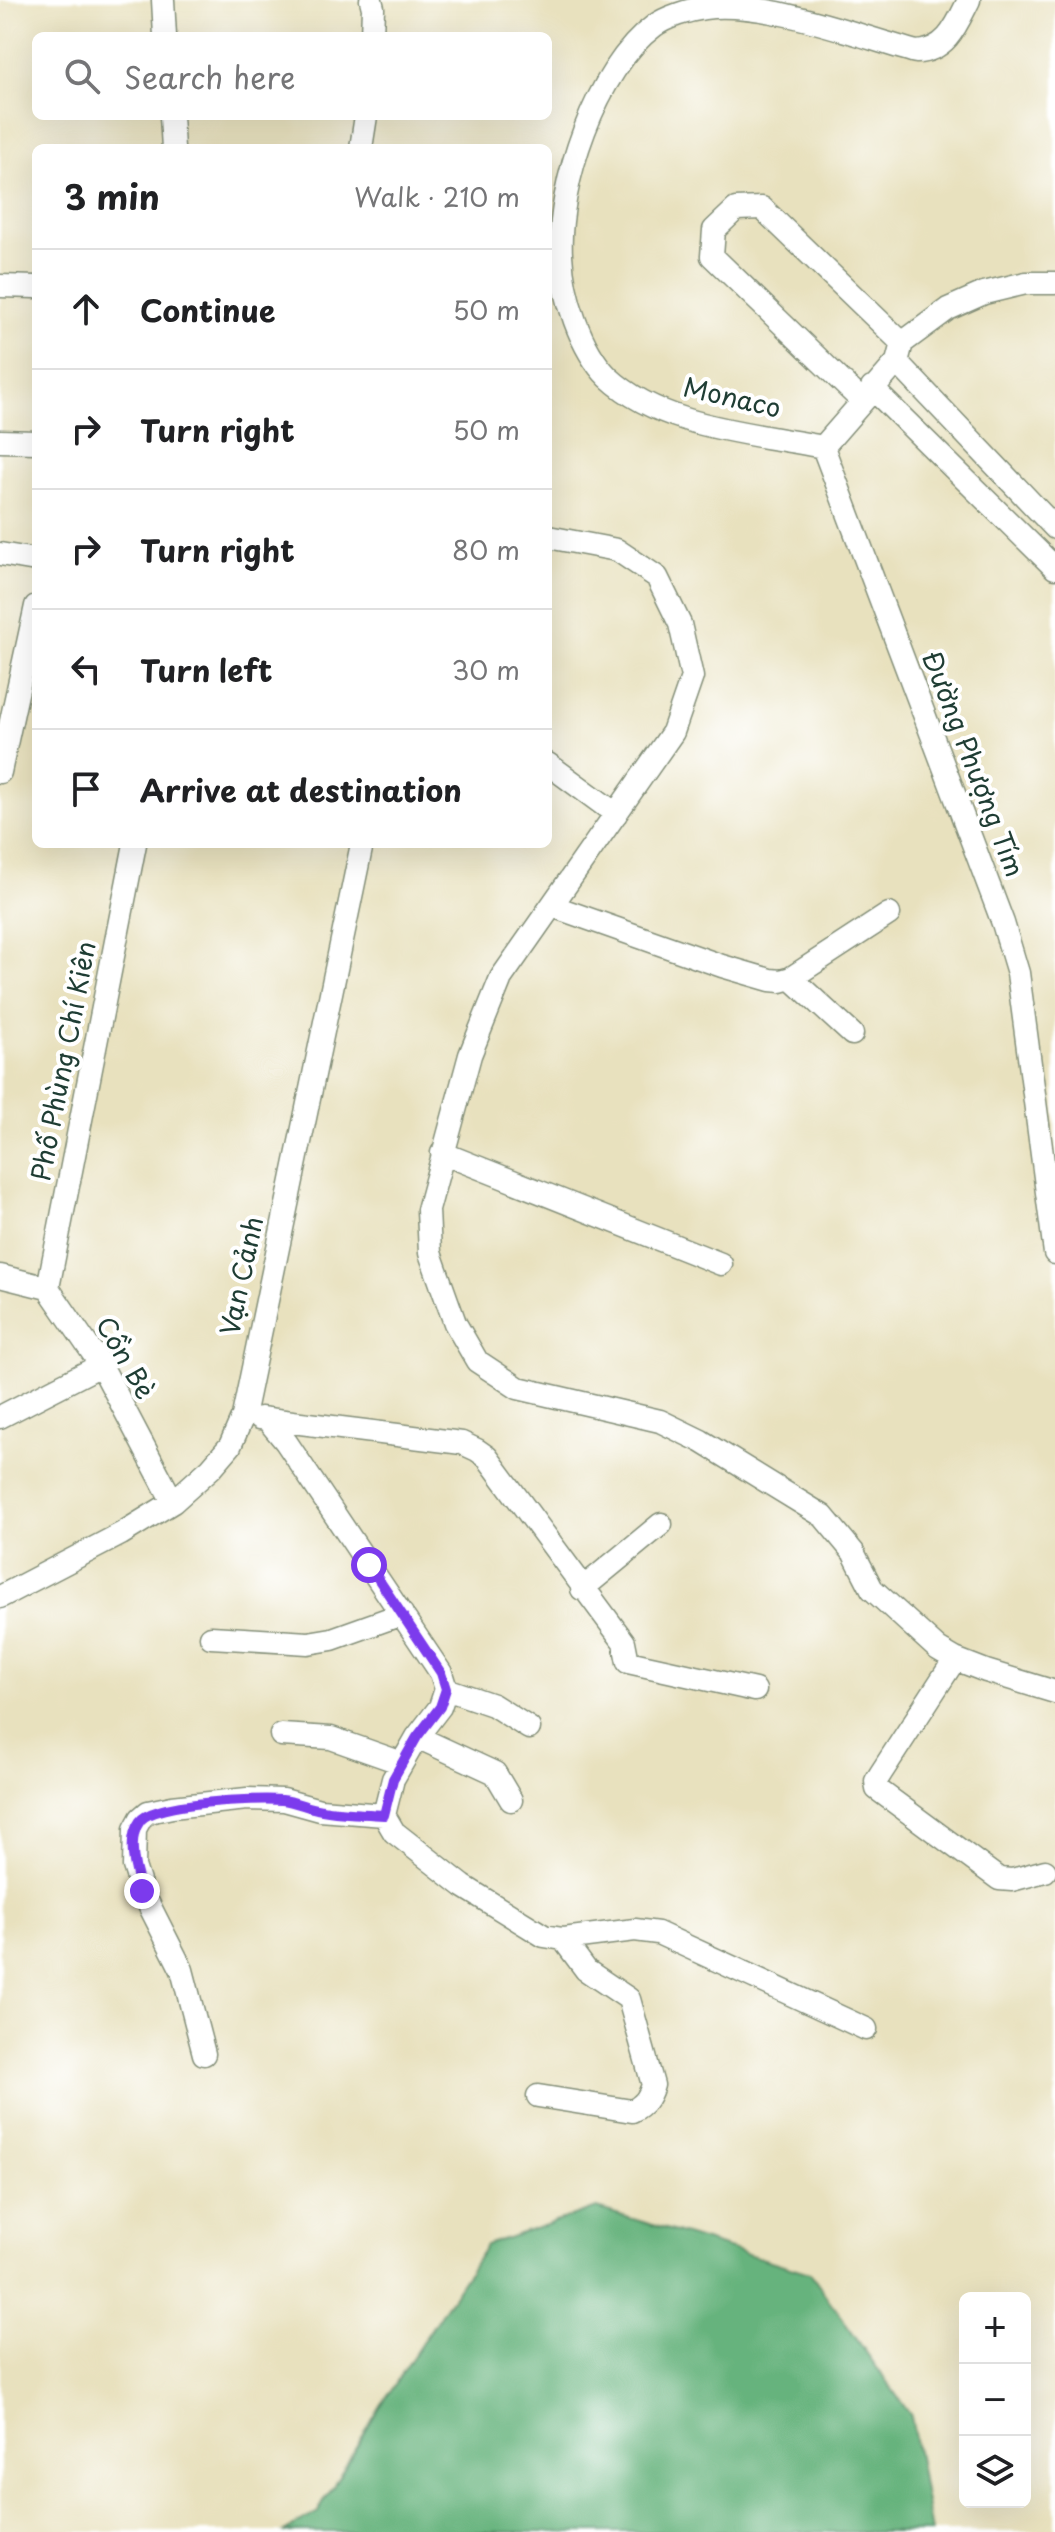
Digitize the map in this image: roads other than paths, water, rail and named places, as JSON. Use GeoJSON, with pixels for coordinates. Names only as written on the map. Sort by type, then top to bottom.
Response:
{"type":"FeatureCollection","features":[{"type":"Feature","properties":{"kind":"street"},"geometry":{"type":"LineString","coordinates":[[163,0],[165,32]]}},
{"type":"Feature","properties":{"kind":"street"},"geometry":{"type":"LineString","coordinates":[[371,0],[372,32]]}},
{"type":"Feature","properties":{"kind":"street","name":"Monaco"},"geometry":{"type":"LineString","coordinates":[[823,447],[686,420],[633,396],[609,378],[594,361],[573,317],[561,256],[567,187],[582,137],[596,103],[628,55],[654,26],[678,15],[704,8],[758,7],[916,52],[926,52],[951,35],[969,0]]}},
{"type":"Feature","properties":{"kind":"street"},"geometry":{"type":"LineString","coordinates":[[171,120],[173,144]]}},
{"type":"Feature","properties":{"kind":"street"},"geometry":{"type":"LineString","coordinates":[[362,144],[365,120]]}},
{"type":"Feature","properties":{"kind":"street"},"geometry":{"type":"LineString","coordinates":[[1055,528],[900,353],[762,208],[736,209],[714,230],[712,256],[1055,568]]}},
{"type":"Feature","properties":{"kind":"street"},"geometry":{"type":"LineString","coordinates":[[823,447],[900,353],[948,309],[984,293],[1026,283],[1055,283]]}},
{"type":"Feature","properties":{"kind":"street"},"geometry":{"type":"LineString","coordinates":[[0,286],[32,287]]}},
{"type":"Feature","properties":{"kind":"street"},"geometry":{"type":"LineString","coordinates":[[0,441],[32,442]]}},
{"type":"Feature","properties":{"kind":"street","name":"Đường Phượng Tím"},"geometry":{"type":"LineString","coordinates":[[823,447],[1003,923],[1018,973],[1055,1253]]}},
{"type":"Feature","properties":{"kind":"street"},"geometry":{"type":"LineString","coordinates":[[552,538],[617,550],[657,577],[680,624],[692,677],[673,732],[501,978],[470,1055],[428,1210],[430,1253],[455,1323],[477,1361],[518,1388],[660,1421],[701,1441],[755,1474],[823,1516],[853,1552],[872,1589],[938,1649],[955,1659],[1055,1692]]}},
{"type":"Feature","properties":{"kind":"street"},"geometry":{"type":"LineString","coordinates":[[0,554],[32,559]]}},
{"type":"Feature","properties":{"kind":"street"},"geometry":{"type":"LineString","coordinates":[[0,772],[32,624]]}},
{"type":"Feature","properties":{"kind":"street"},"geometry":{"type":"LineString","coordinates":[[552,767],[616,814]]}},
{"type":"Feature","properties":{"kind":"street","name":"Phố Phùng Chí Kiên"},"geometry":{"type":"LineString","coordinates":[[48,1288],[134,848]]}},
{"type":"Feature","properties":{"kind":"street","name":"Vạn Cảnh"},"geometry":{"type":"LineString","coordinates":[[0,1597],[121,1534],[173,1502],[230,1446],[243,1416],[361,848]]}},
{"type":"Feature","properties":{"kind":"street"},"geometry":{"type":"LineString","coordinates":[[552,906],[722,966],[781,981],[791,978],[889,914]]}},
{"type":"Feature","properties":{"kind":"street"},"geometry":{"type":"LineString","coordinates":[[791,978],[852,1034]]}},
{"type":"Feature","properties":{"kind":"street"},"geometry":{"type":"LineString","coordinates":[[442,1153],[721,1264]]}},
{"type":"Feature","properties":{"kind":"street"},"geometry":{"type":"LineString","coordinates":[[0,1276],[48,1288]]}},
{"type":"Feature","properties":{"kind":"street","name":"Cồn Bè"},"geometry":{"type":"LineString","coordinates":[[48,1288],[101,1365],[173,1502]]}},
{"type":"Feature","properties":{"kind":"street"},"geometry":{"type":"LineString","coordinates":[[0,1417],[101,1365]]}},
{"type":"Feature","properties":{"kind":"street"},"geometry":{"type":"LineString","coordinates":[[243,1416],[462,1443],[477,1450],[487,1457],[624,1642],[630,1663],[755,1690]]}},
{"type":"Feature","properties":{"kind":"street"},"geometry":{"type":"LineString","coordinates":[[267,1419],[286,1442],[402,1614],[441,1673],[446,1689],[440,1707],[417,1737],[393,1779],[384,1815],[394,1832],[463,1886],[544,1936],[563,1939],[635,1930],[658,1933],[866,2029]]}},
{"type":"Feature","properties":{"kind":"street"},"geometry":{"type":"LineString","coordinates":[[582,1589],[661,1524]]}},
{"type":"Feature","properties":{"kind":"street"},"geometry":{"type":"LineString","coordinates":[[211,1637],[308,1643],[332,1639],[402,1614]]}},
{"type":"Feature","properties":{"kind":"street"},"geometry":{"type":"LineString","coordinates":[[955,1659],[876,1781],[877,1789],[999,1879],[1012,1880],[1045,1871]]}},
{"type":"Feature","properties":{"kind":"street"},"geometry":{"type":"LineString","coordinates":[[446,1689],[463,1692],[493,1705],[529,1728]]}},
{"type":"Feature","properties":{"kind":"street"},"geometry":{"type":"LineString","coordinates":[[281,1735],[331,1738],[402,1763]]}},
{"type":"Feature","properties":{"kind":"street"},"geometry":{"type":"LineString","coordinates":[[417,1737],[495,1773],[511,1800]]}},
{"type":"Feature","properties":{"kind":"street"},"geometry":{"type":"LineString","coordinates":[[204,2054],[182,1970],[142,1891],[134,1866],[135,1829],[141,1818],[148,1812],[172,1807],[247,1799],[284,1800],[320,1810],[384,1815]]}},
{"type":"Feature","properties":{"kind":"street"},"geometry":{"type":"LineString","coordinates":[[538,2096],[632,2111],[642,2106],[653,2085],[629,1999],[586,1970],[563,1939]]}}]}
